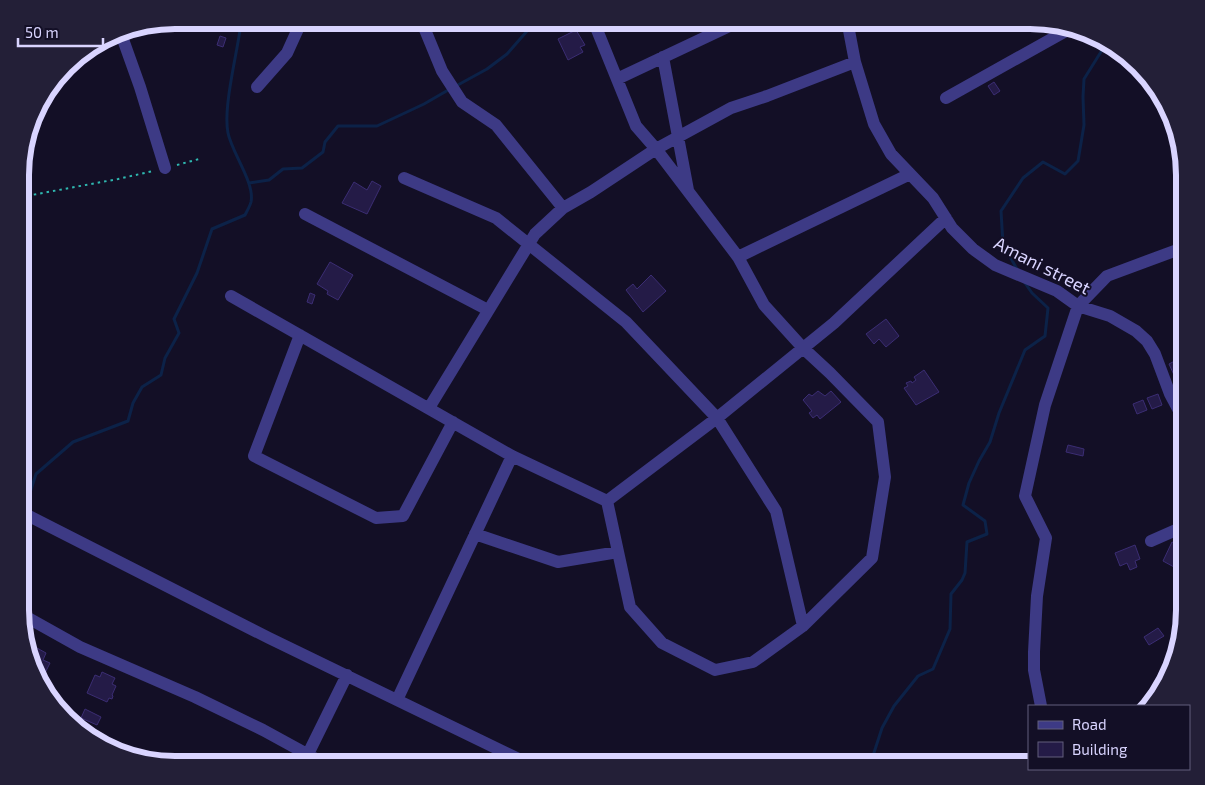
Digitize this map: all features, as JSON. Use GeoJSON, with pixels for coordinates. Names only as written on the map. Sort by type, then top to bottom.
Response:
{"type":"FeatureCollection","features":[{"type":"Feature","properties":{"kind":"street"},"geometry":{"type":"LineString","coordinates":[[257,87],[287,53],[298,29]]}},
{"type":"Feature","properties":{"kind":"street"},"geometry":{"type":"LineString","coordinates":[[425,29],[442,71],[462,102],[496,125],[563,208]]}},
{"type":"Feature","properties":{"kind":"street"},"geometry":{"type":"LineString","coordinates":[[597,29],[636,126],[656,149],[738,256],[764,305],[803,348],[830,372],[878,422],[885,477],[872,558],[803,626],[753,662],[716,670],[662,643],[630,607],[607,501]]}},
{"type":"Feature","properties":{"kind":"street"},"geometry":{"type":"LineString","coordinates":[[617,79],[723,29]]}},
{"type":"Feature","properties":{"kind":"street","name":"Amani street"},"geometry":{"type":"LineString","coordinates":[[849,29],[855,62],[874,124],[891,154],[933,198],[952,228],[973,249],[995,265],[1057,291],[1078,306],[1110,316],[1136,331],[1147,341],[1155,354],[1176,405]]}},
{"type":"Feature","properties":{"kind":"street"},"geometry":{"type":"LineString","coordinates":[[946,98],[1063,33]]}},
{"type":"Feature","properties":{"kind":"street"},"geometry":{"type":"LineString","coordinates":[[123,38],[165,168]]}},
{"type":"Feature","properties":{"kind":"street"},"geometry":{"type":"LineString","coordinates":[[663,57],[689,192]]}},
{"type":"Feature","properties":{"kind":"street"},"geometry":{"type":"LineString","coordinates":[[429,408],[535,234],[563,208],[656,149],[731,108],[855,62]]}},
{"type":"Feature","properties":{"kind":"street"},"geometry":{"type":"LineString","coordinates":[[738,256],[910,174]]}},
{"type":"Feature","properties":{"kind":"street"},"geometry":{"type":"LineString","coordinates":[[404,178],[496,218],[626,322],[717,418],[776,511],[803,626]]}},
{"type":"Feature","properties":{"kind":"street"},"geometry":{"type":"LineString","coordinates":[[305,214],[488,310]]}},
{"type":"Feature","properties":{"kind":"street"},"geometry":{"type":"LineString","coordinates":[[607,501],[717,418],[834,323],[946,218]]}},
{"type":"Feature","properties":{"kind":"street"},"geometry":{"type":"LineString","coordinates":[[1041,705],[1034,670],[1034,652],[1037,596],[1046,538],[1025,496],[1044,404],[1078,306],[1108,276],[1176,250]]}},
{"type":"Feature","properties":{"kind":"street"},"geometry":{"type":"LineString","coordinates":[[231,296],[512,456],[607,501]]}},
{"type":"Feature","properties":{"kind":"street"},"geometry":{"type":"LineString","coordinates":[[300,335],[254,456],[376,518],[403,516],[453,422]]}},
{"type":"Feature","properties":{"kind":"street"},"geometry":{"type":"LineString","coordinates":[[397,700],[512,456]]}},
{"type":"Feature","properties":{"kind":"street"},"geometry":{"type":"LineString","coordinates":[[29,516],[260,634],[512,756]]}},
{"type":"Feature","properties":{"kind":"street"},"geometry":{"type":"LineString","coordinates":[[1151,541],[1176,530]]}},
{"type":"Feature","properties":{"kind":"street"},"geometry":{"type":"LineString","coordinates":[[475,534],[558,562],[618,552]]}},
{"type":"Feature","properties":{"kind":"street"},"geometry":{"type":"LineString","coordinates":[[29,619],[80,648],[195,697],[311,756]]}},
{"type":"Feature","properties":{"kind":"street"},"geometry":{"type":"LineString","coordinates":[[308,754],[347,675]]}},
{"type":"Feature","properties":{"kind":"path"},"geometry":{"type":"LineString","coordinates":[[29,196],[118,179],[199,160]]}},
{"type":"Feature","properties":{"kind":"building"},"geometry":{"type":"Polygon","coordinates":[[[576,30],[585,45],[580,47],[583,52],[568,60],[558,39],[576,30]]]}},
{"type":"Feature","properties":{"kind":"building"},"geometry":{"type":"Polygon","coordinates":[[[220,36],[226,38],[223,47],[217,45],[220,36]]]}},
{"type":"Feature","properties":{"kind":"building"},"geometry":{"type":"Polygon","coordinates":[[[994,82],[1000,91],[994,95],[988,86],[994,82]]]}},
{"type":"Feature","properties":{"kind":"building"},"geometry":{"type":"Polygon","coordinates":[[[372,181],[381,186],[367,214],[342,203],[354,182],[367,190],[372,181]]]}},
{"type":"Feature","properties":{"kind":"building"},"geometry":{"type":"Polygon","coordinates":[[[330,262],[353,275],[338,300],[327,294],[328,291],[317,284],[330,262]]]}},
{"type":"Feature","properties":{"kind":"building"},"geometry":{"type":"Polygon","coordinates":[[[651,275],[666,291],[643,312],[626,290],[633,284],[637,289],[651,275]]]}},
{"type":"Feature","properties":{"kind":"building"},"geometry":{"type":"Polygon","coordinates":[[[310,293],[315,295],[312,304],[307,302],[310,293]]]}},
{"type":"Feature","properties":{"kind":"building"},"geometry":{"type":"Polygon","coordinates":[[[886,319],[899,336],[886,347],[879,339],[874,344],[866,334],[886,319]]]}},
{"type":"Feature","properties":{"kind":"building"},"geometry":{"type":"Polygon","coordinates":[[[1176,360],[1176,374],[1174,375],[1169,364],[1176,360]]]}},
{"type":"Feature","properties":{"kind":"building"},"geometry":{"type":"Polygon","coordinates":[[[924,370],[939,392],[916,405],[904,388],[908,386],[906,383],[911,381],[912,383],[916,380],[914,377],[924,370]]]}},
{"type":"Feature","properties":{"kind":"building"},"geometry":{"type":"Polygon","coordinates":[[[818,391],[825,396],[831,391],[841,402],[820,419],[817,415],[813,418],[809,413],[812,411],[803,400],[809,394],[812,396],[818,391]]]}},
{"type":"Feature","properties":{"kind":"building"},"geometry":{"type":"Polygon","coordinates":[[[1158,394],[1162,405],[1152,409],[1147,398],[1158,394]]]}},
{"type":"Feature","properties":{"kind":"building"},"geometry":{"type":"Polygon","coordinates":[[[1143,400],[1147,410],[1137,414],[1133,404],[1143,400]]]}},
{"type":"Feature","properties":{"kind":"building"},"geometry":{"type":"Polygon","coordinates":[[[1068,445],[1084,449],[1083,456],[1066,452],[1068,445]]]}},
{"type":"Feature","properties":{"kind":"building"},"geometry":{"type":"Polygon","coordinates":[[[1172,542],[1176,544],[1176,563],[1174,567],[1163,561],[1172,542]]]}},
{"type":"Feature","properties":{"kind":"building"},"geometry":{"type":"Polygon","coordinates":[[[1135,545],[1140,559],[1135,561],[1137,567],[1130,570],[1127,563],[1120,566],[1115,553],[1135,545]]]}},
{"type":"Feature","properties":{"kind":"building"},"geometry":{"type":"Polygon","coordinates":[[[1158,628],[1164,636],[1149,645],[1144,637],[1158,628]]]}},
{"type":"Feature","properties":{"kind":"building"},"geometry":{"type":"Polygon","coordinates":[[[37,648],[46,653],[43,660],[50,663],[44,675],[40,666],[35,652],[37,648]]]}},
{"type":"Feature","properties":{"kind":"building"},"geometry":{"type":"Polygon","coordinates":[[[102,672],[115,678],[112,684],[116,686],[112,699],[109,698],[107,702],[87,693],[95,675],[100,677],[102,672]]]}},
{"type":"Feature","properties":{"kind":"building"},"geometry":{"type":"Polygon","coordinates":[[[85,709],[101,717],[97,725],[81,718],[85,709]]]}},
{"type":"Feature","properties":{"kind":"waterway"},"geometry":{"type":"LineString","coordinates":[[29,496],[36,474],[73,442],[128,421],[133,403],[142,387],[161,375],[165,358],[179,333],[174,319],[197,273],[212,229],[245,215],[249,207],[251,202],[250,186],[230,141],[227,123],[229,97],[241,29]]}},
{"type":"Feature","properties":{"kind":"waterway"},"geometry":{"type":"LineString","coordinates":[[456,86],[487,69],[507,54],[530,29]]}},
{"type":"Feature","properties":{"kind":"waterway"},"geometry":{"type":"LineString","coordinates":[[1018,271],[1003,244],[1001,211],[1023,178],[1043,162],[1065,174],[1078,161],[1084,125],[1084,79],[1104,48]]}},
{"type":"Feature","properties":{"kind":"waterway"},"geometry":{"type":"LineString","coordinates":[[249,183],[269,180],[283,169],[302,168],[323,152],[325,142],[338,126],[377,126],[424,104],[450,89]]}},
{"type":"Feature","properties":{"kind":"waterway"},"geometry":{"type":"LineString","coordinates":[[873,756],[882,728],[894,706],[918,676],[933,669],[950,629],[951,594],[965,573],[967,542],[987,534],[985,521],[963,505],[969,483],[990,442],[999,413],[1025,350],[1045,336],[1048,308],[1032,293],[1025,283]]}}]}
